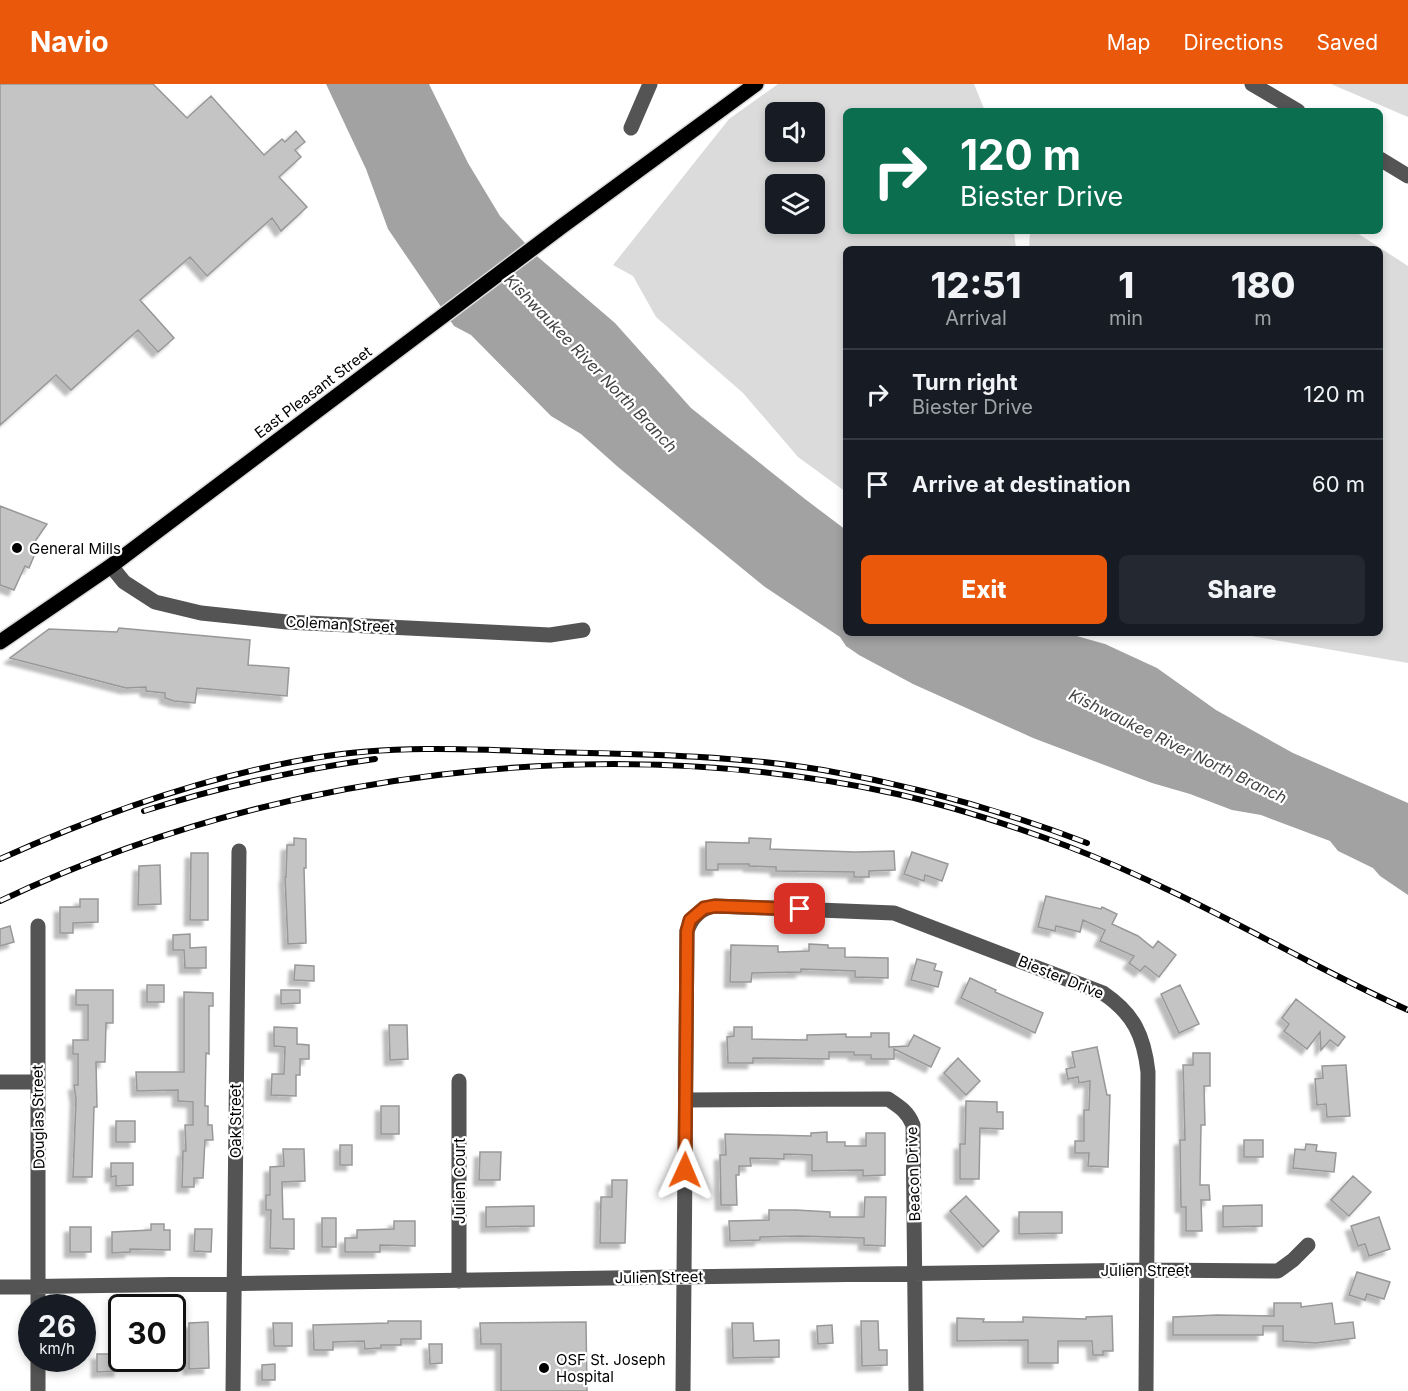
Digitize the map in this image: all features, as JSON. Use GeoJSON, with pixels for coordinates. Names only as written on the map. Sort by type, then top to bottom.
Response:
{"type":"FeatureCollection","features":[{"type":"Feature","properties":{"kind":"main road","name":"East Pleasant Street"},"geometry":{"type":"LineString","coordinates":[[0,642],[111,567],[561,227],[756,84]]}},
{"type":"Feature","properties":{"kind":"street"},"geometry":{"type":"LineString","coordinates":[[632,128],[650,84]]}},
{"type":"Feature","properties":{"kind":"street"},"geometry":{"type":"LineString","coordinates":[[1252,84],[1293,108]]}},
{"type":"Feature","properties":{"kind":"street"},"geometry":{"type":"LineString","coordinates":[[1383,161],[1408,176]]}},
{"type":"Feature","properties":{"kind":"street","name":"Coleman Street"},"geometry":{"type":"LineString","coordinates":[[111,567],[124,582],[155,602],[201,612],[287,622],[515,633],[550,634],[583,630]]}},
{"type":"Feature","properties":{"kind":"street","name":"Oak Street"},"geometry":{"type":"LineString","coordinates":[[233,1391],[239,851]]}},
{"type":"Feature","properties":{"kind":"street","name":"Biester Drive"},"geometry":{"type":"LineString","coordinates":[[686,1100],[687,931],[690,920],[704,908],[715,906],[894,913],[1103,993],[1116,1002],[1134,1022],[1143,1041],[1148,1072],[1146,1391]]}},
{"type":"Feature","properties":{"kind":"street","name":"Douglas Street"},"geometry":{"type":"LineString","coordinates":[[38,926],[38,1294]]}},
{"type":"Feature","properties":{"kind":"street","name":"Julien Court"},"geometry":{"type":"LineString","coordinates":[[459,1081],[459,1281]]}},
{"type":"Feature","properties":{"kind":"street"},"geometry":{"type":"LineString","coordinates":[[0,1082],[37,1082]]}},
{"type":"Feature","properties":{"kind":"street","name":"Beacon Drive"},"geometry":{"type":"LineString","coordinates":[[686,1100],[888,1099],[904,1109],[913,1125],[916,1391]]}},
{"type":"Feature","properties":{"kind":"street"},"geometry":{"type":"LineString","coordinates":[[683,1391],[686,1100]]}},
{"type":"Feature","properties":{"kind":"street","name":"Julien Street"},"geometry":{"type":"LineString","coordinates":[[0,1287],[1147,1270],[1278,1271],[1308,1245]]}},
{"type":"Feature","properties":{"kind":"street"},"geometry":{"type":"LineString","coordinates":[[38,1372],[38,1391]]}},
{"type":"Feature","properties":{"kind":"shaded area"},"geometry":{"type":"Polygon","coordinates":[[[778,84],[974,84],[984,108],[843,108],[843,234],[1014,234],[1016,246],[843,246],[843,490],[798,457],[743,393],[656,317],[633,276],[613,265],[729,119],[778,84]]]}},
{"type":"Feature","properties":{"kind":"shaded area"},"geometry":{"type":"Polygon","coordinates":[[[1331,84],[1408,84],[1408,117],[1331,84]]]}},
{"type":"Feature","properties":{"kind":"shaded area"},"geometry":{"type":"Polygon","coordinates":[[[1030,234],[1359,234],[1377,246],[1029,246],[1030,234]]]}},
{"type":"Feature","properties":{"kind":"shaded area"},"geometry":{"type":"Polygon","coordinates":[[[1383,250],[1408,266],[1408,663],[1251,636],[1383,636],[1383,250]]]}},
{"type":"Feature","properties":{"kind":"water","name":"Kishwaukee River North Branch"},"geometry":{"type":"Polygon","coordinates":[[[326,84],[429,84],[468,163],[500,216],[538,257],[615,323],[691,408],[843,528],[843,636],[1077,636],[1105,644],[1157,668],[1216,710],[1293,753],[1408,803],[1408,895],[1380,876],[1373,868],[1338,851],[1330,841],[1261,815],[1232,810],[1152,783],[1033,738],[913,684],[846,646],[840,637],[765,587],[581,434],[551,416],[471,335],[454,326],[388,229],[366,169],[326,84]]]}},
{"type":"Feature","properties":{"kind":"building"},"geometry":{"type":"Polygon","coordinates":[[[0,84],[153,84],[187,118],[211,96],[264,155],[282,139],[285,142],[296,131],[305,142],[295,150],[301,157],[279,177],[307,207],[281,231],[272,218],[207,276],[190,257],[140,300],[174,338],[158,352],[138,330],[71,390],[56,375],[0,425],[0,84]]]}},
{"type":"Feature","properties":{"kind":"building","name":"General Mills"},"geometry":{"type":"Polygon","coordinates":[[[0,506],[47,524],[31,547],[37,549],[29,568],[25,566],[14,590],[0,585],[0,506]]]}},
{"type":"Feature","properties":{"kind":"building"},"geometry":{"type":"Polygon","coordinates":[[[119,628],[250,640],[248,665],[289,668],[287,696],[197,688],[195,703],[174,701],[165,698],[165,693],[146,691],[146,687],[126,688],[10,658],[49,629],[117,632],[119,628]]]}},
{"type":"Feature","properties":{"kind":"building"},"geometry":{"type":"Polygon","coordinates":[[[294,838],[306,839],[306,868],[304,868],[306,943],[288,944],[285,877],[287,845],[294,845],[294,838]]]}},
{"type":"Feature","properties":{"kind":"building"},"geometry":{"type":"Polygon","coordinates":[[[749,838],[771,839],[770,849],[894,851],[895,870],[869,871],[869,877],[854,877],[854,872],[776,871],[776,867],[749,866],[749,864],[718,864],[718,870],[706,870],[706,842],[749,843],[749,838]]]}},
{"type":"Feature","properties":{"kind":"building"},"geometry":{"type":"Polygon","coordinates":[[[912,852],[948,864],[942,881],[925,875],[924,881],[904,874],[912,852]]]}},
{"type":"Feature","properties":{"kind":"building"},"geometry":{"type":"Polygon","coordinates":[[[191,853],[208,853],[208,920],[190,920],[191,853]]]}},
{"type":"Feature","properties":{"kind":"building"},"geometry":{"type":"Polygon","coordinates":[[[160,865],[161,904],[138,905],[139,866],[160,865]]]}},
{"type":"Feature","properties":{"kind":"building"},"geometry":{"type":"Polygon","coordinates":[[[1046,896],[1101,909],[1102,907],[1117,914],[1112,924],[1138,936],[1153,948],[1158,941],[1176,955],[1159,977],[1145,966],[1140,971],[1129,963],[1134,956],[1100,941],[1105,930],[1083,920],[1080,932],[1056,926],[1055,931],[1038,927],[1046,896]]]}},
{"type":"Feature","properties":{"kind":"building"},"geometry":{"type":"Polygon","coordinates":[[[80,899],[98,899],[98,922],[73,923],[73,933],[60,933],[60,907],[80,907],[80,899]]]}},
{"type":"Feature","properties":{"kind":"building"},"geometry":{"type":"Polygon","coordinates":[[[10,926],[14,942],[0,946],[0,929],[10,926]]]}},
{"type":"Feature","properties":{"kind":"building"},"geometry":{"type":"Polygon","coordinates":[[[190,934],[190,948],[206,947],[206,968],[185,968],[184,950],[173,950],[173,935],[190,934]]]}},
{"type":"Feature","properties":{"kind":"building"},"geometry":{"type":"Polygon","coordinates":[[[809,944],[828,945],[828,948],[845,948],[845,957],[888,958],[888,978],[855,977],[855,971],[801,969],[801,972],[752,973],[751,982],[730,982],[731,945],[778,946],[778,952],[809,951],[809,944]]]}},
{"type":"Feature","properties":{"kind":"building"},"geometry":{"type":"Polygon","coordinates":[[[917,959],[936,964],[934,970],[942,972],[938,987],[911,980],[917,959]]]}},
{"type":"Feature","properties":{"kind":"building"},"geometry":{"type":"Polygon","coordinates":[[[295,965],[314,966],[314,981],[294,980],[295,965]]]}},
{"type":"Feature","properties":{"kind":"building"},"geometry":{"type":"Polygon","coordinates":[[[970,978],[996,990],[995,992],[1043,1013],[1035,1033],[961,998],[970,978]]]}},
{"type":"Feature","properties":{"kind":"building"},"geometry":{"type":"Polygon","coordinates":[[[147,985],[164,985],[164,1002],[147,1002],[147,985]]]}},
{"type":"Feature","properties":{"kind":"building"},"geometry":{"type":"Polygon","coordinates":[[[1180,985],[1199,1024],[1179,1033],[1161,994],[1180,985]]]}},
{"type":"Feature","properties":{"kind":"building"},"geometry":{"type":"Polygon","coordinates":[[[76,990],[113,990],[113,1023],[106,1023],[105,1062],[96,1062],[97,1107],[94,1107],[92,1177],[73,1177],[76,1099],[74,1085],[78,1085],[78,1054],[73,1054],[73,1040],[88,1040],[88,1005],[76,1005],[76,990]]]}},
{"type":"Feature","properties":{"kind":"building"},"geometry":{"type":"Polygon","coordinates":[[[281,990],[300,990],[300,1003],[281,1004],[281,990]]]}},
{"type":"Feature","properties":{"kind":"building"},"geometry":{"type":"Polygon","coordinates":[[[184,992],[213,993],[213,1006],[209,1006],[209,1054],[206,1053],[205,1106],[208,1106],[208,1125],[212,1125],[213,1140],[205,1140],[203,1178],[194,1178],[194,1187],[182,1187],[183,1151],[186,1151],[185,1125],[193,1125],[193,1102],[178,1101],[178,1090],[137,1091],[136,1072],[184,1072],[184,992]]]}},
{"type":"Feature","properties":{"kind":"building"},"geometry":{"type":"Polygon","coordinates":[[[1296,999],[1345,1037],[1338,1046],[1330,1040],[1321,1050],[1320,1032],[1307,1049],[1284,1031],[1289,1024],[1282,1018],[1296,999]]]}},
{"type":"Feature","properties":{"kind":"building"},"geometry":{"type":"Polygon","coordinates":[[[389,1025],[407,1025],[408,1059],[390,1060],[389,1025]]]}},
{"type":"Feature","properties":{"kind":"building"},"geometry":{"type":"Polygon","coordinates":[[[274,1027],[297,1028],[297,1044],[309,1045],[309,1059],[300,1059],[300,1075],[296,1075],[296,1096],[271,1095],[272,1074],[284,1074],[285,1047],[274,1046],[274,1027]]]}},
{"type":"Feature","properties":{"kind":"building"},"geometry":{"type":"Polygon","coordinates":[[[734,1027],[752,1027],[752,1039],[807,1040],[807,1035],[846,1034],[846,1037],[871,1037],[871,1033],[889,1033],[889,1047],[908,1046],[914,1035],[940,1048],[931,1067],[894,1049],[894,1059],[871,1059],[871,1055],[854,1055],[854,1052],[829,1052],[829,1059],[753,1058],[753,1063],[728,1063],[727,1037],[734,1036],[734,1027]]]}},
{"type":"Feature","properties":{"kind":"building"},"geometry":{"type":"Polygon","coordinates":[[[1097,1047],[1107,1095],[1110,1095],[1108,1167],[1088,1166],[1089,1153],[1075,1153],[1075,1141],[1084,1141],[1084,1110],[1089,1110],[1090,1081],[1079,1083],[1078,1077],[1068,1079],[1066,1069],[1075,1067],[1072,1052],[1097,1047]]]}},
{"type":"Feature","properties":{"kind":"building"},"geometry":{"type":"Polygon","coordinates":[[[1193,1053],[1210,1053],[1210,1086],[1204,1086],[1205,1125],[1201,1125],[1200,1185],[1209,1185],[1210,1200],[1201,1200],[1202,1231],[1186,1231],[1186,1207],[1181,1207],[1180,1140],[1185,1140],[1183,1065],[1193,1065],[1193,1053]]]}},
{"type":"Feature","properties":{"kind":"building"},"geometry":{"type":"Polygon","coordinates":[[[958,1058],[980,1081],[966,1095],[944,1073],[958,1058]]]}},
{"type":"Feature","properties":{"kind":"building"},"geometry":{"type":"Polygon","coordinates":[[[1346,1065],[1350,1116],[1327,1117],[1326,1104],[1317,1105],[1315,1079],[1323,1078],[1322,1066],[1346,1065]]]}},
{"type":"Feature","properties":{"kind":"building"},"geometry":{"type":"Polygon","coordinates":[[[966,1101],[997,1102],[997,1112],[1003,1112],[1003,1129],[980,1128],[979,1179],[960,1179],[960,1144],[965,1144],[966,1101]]]}},
{"type":"Feature","properties":{"kind":"building"},"geometry":{"type":"Polygon","coordinates":[[[381,1106],[399,1106],[399,1134],[381,1134],[381,1106]]]}},
{"type":"Feature","properties":{"kind":"building"},"geometry":{"type":"Polygon","coordinates":[[[116,1121],[135,1121],[135,1142],[116,1142],[116,1121]]]}},
{"type":"Feature","properties":{"kind":"building"},"geometry":{"type":"Polygon","coordinates":[[[827,1132],[827,1142],[845,1142],[845,1146],[866,1146],[866,1133],[885,1133],[885,1175],[863,1176],[863,1170],[812,1171],[812,1155],[784,1154],[784,1159],[750,1158],[751,1166],[739,1166],[739,1175],[736,1175],[737,1205],[721,1205],[720,1155],[726,1155],[725,1134],[811,1136],[811,1133],[827,1132]]]}},
{"type":"Feature","properties":{"kind":"building"},"geometry":{"type":"Polygon","coordinates":[[[1244,1140],[1263,1140],[1263,1157],[1244,1157],[1244,1140]]]}},
{"type":"Feature","properties":{"kind":"building"},"geometry":{"type":"Polygon","coordinates":[[[1306,1144],[1317,1145],[1316,1151],[1336,1153],[1334,1172],[1293,1168],[1295,1149],[1305,1150],[1306,1144]]]}},
{"type":"Feature","properties":{"kind":"building"},"geometry":{"type":"Polygon","coordinates":[[[340,1145],[352,1145],[352,1165],[340,1165],[340,1145]]]}},
{"type":"Feature","properties":{"kind":"building"},"geometry":{"type":"Polygon","coordinates":[[[283,1149],[304,1149],[305,1181],[282,1182],[283,1219],[294,1219],[294,1249],[270,1248],[271,1210],[266,1210],[266,1195],[270,1195],[270,1167],[284,1166],[283,1149]]]}},
{"type":"Feature","properties":{"kind":"building"},"geometry":{"type":"Polygon","coordinates":[[[480,1152],[501,1152],[500,1180],[479,1180],[480,1152]]]}},
{"type":"Feature","properties":{"kind":"building"},"geometry":{"type":"Polygon","coordinates":[[[111,1163],[133,1163],[133,1185],[116,1186],[116,1176],[111,1177],[111,1163]]]}},
{"type":"Feature","properties":{"kind":"building"},"geometry":{"type":"Polygon","coordinates":[[[1353,1176],[1371,1192],[1349,1216],[1331,1200],[1353,1176]]]}},
{"type":"Feature","properties":{"kind":"building"},"geometry":{"type":"Polygon","coordinates":[[[612,1180],[627,1180],[625,1243],[600,1243],[601,1197],[612,1197],[612,1180]]]}},
{"type":"Feature","properties":{"kind":"building"},"geometry":{"type":"Polygon","coordinates":[[[966,1196],[999,1231],[983,1247],[950,1211],[966,1196]]]}},
{"type":"Feature","properties":{"kind":"building"},"geometry":{"type":"Polygon","coordinates":[[[865,1197],[886,1197],[885,1246],[864,1245],[864,1238],[800,1236],[760,1237],[760,1240],[730,1241],[729,1221],[769,1220],[769,1210],[830,1212],[830,1217],[864,1217],[865,1197]]]}},
{"type":"Feature","properties":{"kind":"building"},"geometry":{"type":"Polygon","coordinates":[[[1262,1205],[1262,1226],[1223,1227],[1223,1206],[1262,1205]]]}},
{"type":"Feature","properties":{"kind":"building"},"geometry":{"type":"Polygon","coordinates":[[[534,1206],[534,1226],[486,1227],[486,1207],[534,1206]]]}},
{"type":"Feature","properties":{"kind":"building"},"geometry":{"type":"Polygon","coordinates":[[[1019,1212],[1062,1212],[1062,1233],[1019,1234],[1019,1212]]]}},
{"type":"Feature","properties":{"kind":"building"},"geometry":{"type":"Polygon","coordinates":[[[1379,1217],[1390,1249],[1369,1256],[1365,1244],[1358,1246],[1351,1226],[1379,1217]]]}},
{"type":"Feature","properties":{"kind":"building"},"geometry":{"type":"Polygon","coordinates":[[[322,1218],[336,1218],[336,1247],[322,1247],[322,1218]]]}},
{"type":"Feature","properties":{"kind":"building"},"geometry":{"type":"Polygon","coordinates":[[[394,1221],[415,1221],[415,1246],[380,1245],[380,1252],[345,1252],[345,1238],[357,1238],[357,1230],[394,1229],[394,1221]]]}},
{"type":"Feature","properties":{"kind":"building"},"geometry":{"type":"Polygon","coordinates":[[[151,1224],[164,1224],[164,1230],[170,1230],[170,1250],[130,1249],[130,1252],[112,1253],[112,1232],[151,1230],[151,1224]]]}},
{"type":"Feature","properties":{"kind":"building"},"geometry":{"type":"Polygon","coordinates":[[[70,1227],[91,1227],[91,1252],[70,1252],[70,1227]]]}},
{"type":"Feature","properties":{"kind":"building"},"geometry":{"type":"Polygon","coordinates":[[[195,1229],[212,1229],[211,1252],[194,1251],[195,1229]]]}},
{"type":"Feature","properties":{"kind":"building"},"geometry":{"type":"Polygon","coordinates":[[[1357,1272],[1390,1282],[1384,1299],[1367,1294],[1365,1300],[1349,1295],[1357,1272]]]}},
{"type":"Feature","properties":{"kind":"building"},"geometry":{"type":"Polygon","coordinates":[[[1274,1303],[1301,1303],[1301,1307],[1332,1303],[1335,1324],[1353,1322],[1355,1338],[1316,1343],[1283,1341],[1283,1326],[1263,1326],[1263,1335],[1173,1335],[1173,1317],[1274,1316],[1274,1303]]]}},
{"type":"Feature","properties":{"kind":"building"},"geometry":{"type":"Polygon","coordinates":[[[1112,1316],[1113,1351],[1103,1351],[1103,1355],[1093,1355],[1092,1341],[1058,1341],[1058,1363],[1028,1363],[1028,1340],[957,1341],[957,1318],[984,1319],[983,1322],[1023,1322],[1023,1317],[1086,1319],[1086,1317],[1112,1316]]]}},
{"type":"Feature","properties":{"kind":"building"},"geometry":{"type":"Polygon","coordinates":[[[388,1321],[421,1321],[421,1339],[401,1339],[401,1345],[381,1345],[381,1348],[365,1349],[364,1341],[333,1342],[333,1350],[314,1350],[313,1325],[388,1323],[388,1321]]]}},
{"type":"Feature","properties":{"kind":"building"},"geometry":{"type":"Polygon","coordinates":[[[861,1321],[878,1321],[879,1350],[887,1350],[887,1365],[862,1366],[861,1321]]]}},
{"type":"Feature","properties":{"kind":"building"},"geometry":{"type":"Polygon","coordinates":[[[208,1322],[209,1368],[189,1369],[189,1323],[208,1322]]]}},
{"type":"Feature","properties":{"kind":"building","name":"OSF St. Joseph Hospital"},"geometry":{"type":"Polygon","coordinates":[[[586,1322],[587,1391],[501,1391],[501,1344],[481,1344],[480,1323],[586,1322]]]}},
{"type":"Feature","properties":{"kind":"building"},"geometry":{"type":"Polygon","coordinates":[[[273,1323],[292,1323],[292,1346],[274,1346],[273,1323]]]}},
{"type":"Feature","properties":{"kind":"building"},"geometry":{"type":"Polygon","coordinates":[[[732,1323],[753,1323],[754,1341],[779,1340],[779,1357],[733,1358],[732,1323]]]}},
{"type":"Feature","properties":{"kind":"building"},"geometry":{"type":"Polygon","coordinates":[[[832,1325],[833,1343],[818,1344],[817,1326],[832,1325]]]}},
{"type":"Feature","properties":{"kind":"building"},"geometry":{"type":"Polygon","coordinates":[[[429,1344],[442,1344],[442,1363],[430,1364],[429,1344]]]}},
{"type":"Feature","properties":{"kind":"building"},"geometry":{"type":"Polygon","coordinates":[[[97,1354],[108,1354],[108,1372],[97,1372],[97,1354]]]}},
{"type":"Feature","properties":{"kind":"building"},"geometry":{"type":"Polygon","coordinates":[[[275,1364],[275,1380],[262,1380],[262,1365],[275,1364]]]}},
{"type":"Feature","properties":{"kind":"railway"},"geometry":{"type":"LineString","coordinates":[[0,859],[115,812],[233,775],[343,754],[432,749],[686,756],[789,765],[857,776],[924,791],[1022,820],[1087,843]]}},
{"type":"Feature","properties":{"kind":"railway"},"geometry":{"type":"LineString","coordinates":[[144,811],[258,780],[375,759]]}},
{"type":"Feature","properties":{"kind":"railway"},"geometry":{"type":"LineString","coordinates":[[0,901],[105,856],[214,820],[326,793],[440,775],[555,765],[670,765],[785,775],[897,794],[1005,824],[1098,858],[1159,886],[1408,1010]]}},
{"type":"Feature","properties":{"kind":"place","name":"General Mills"},"geometry":{"type":"Point","coordinates":[17,548]}},
{"type":"Feature","properties":{"kind":"place","name":"OSF St. Joseph Hospital"},"geometry":{"type":"Point","coordinates":[544,1368]}},
{"type":"Feature","properties":{"kind":"route"},"geometry":{"type":"LineString","coordinates":[[685,1170],[685,974],[687,931],[690,920],[704,908],[715,906],[800,909]]}}]}
